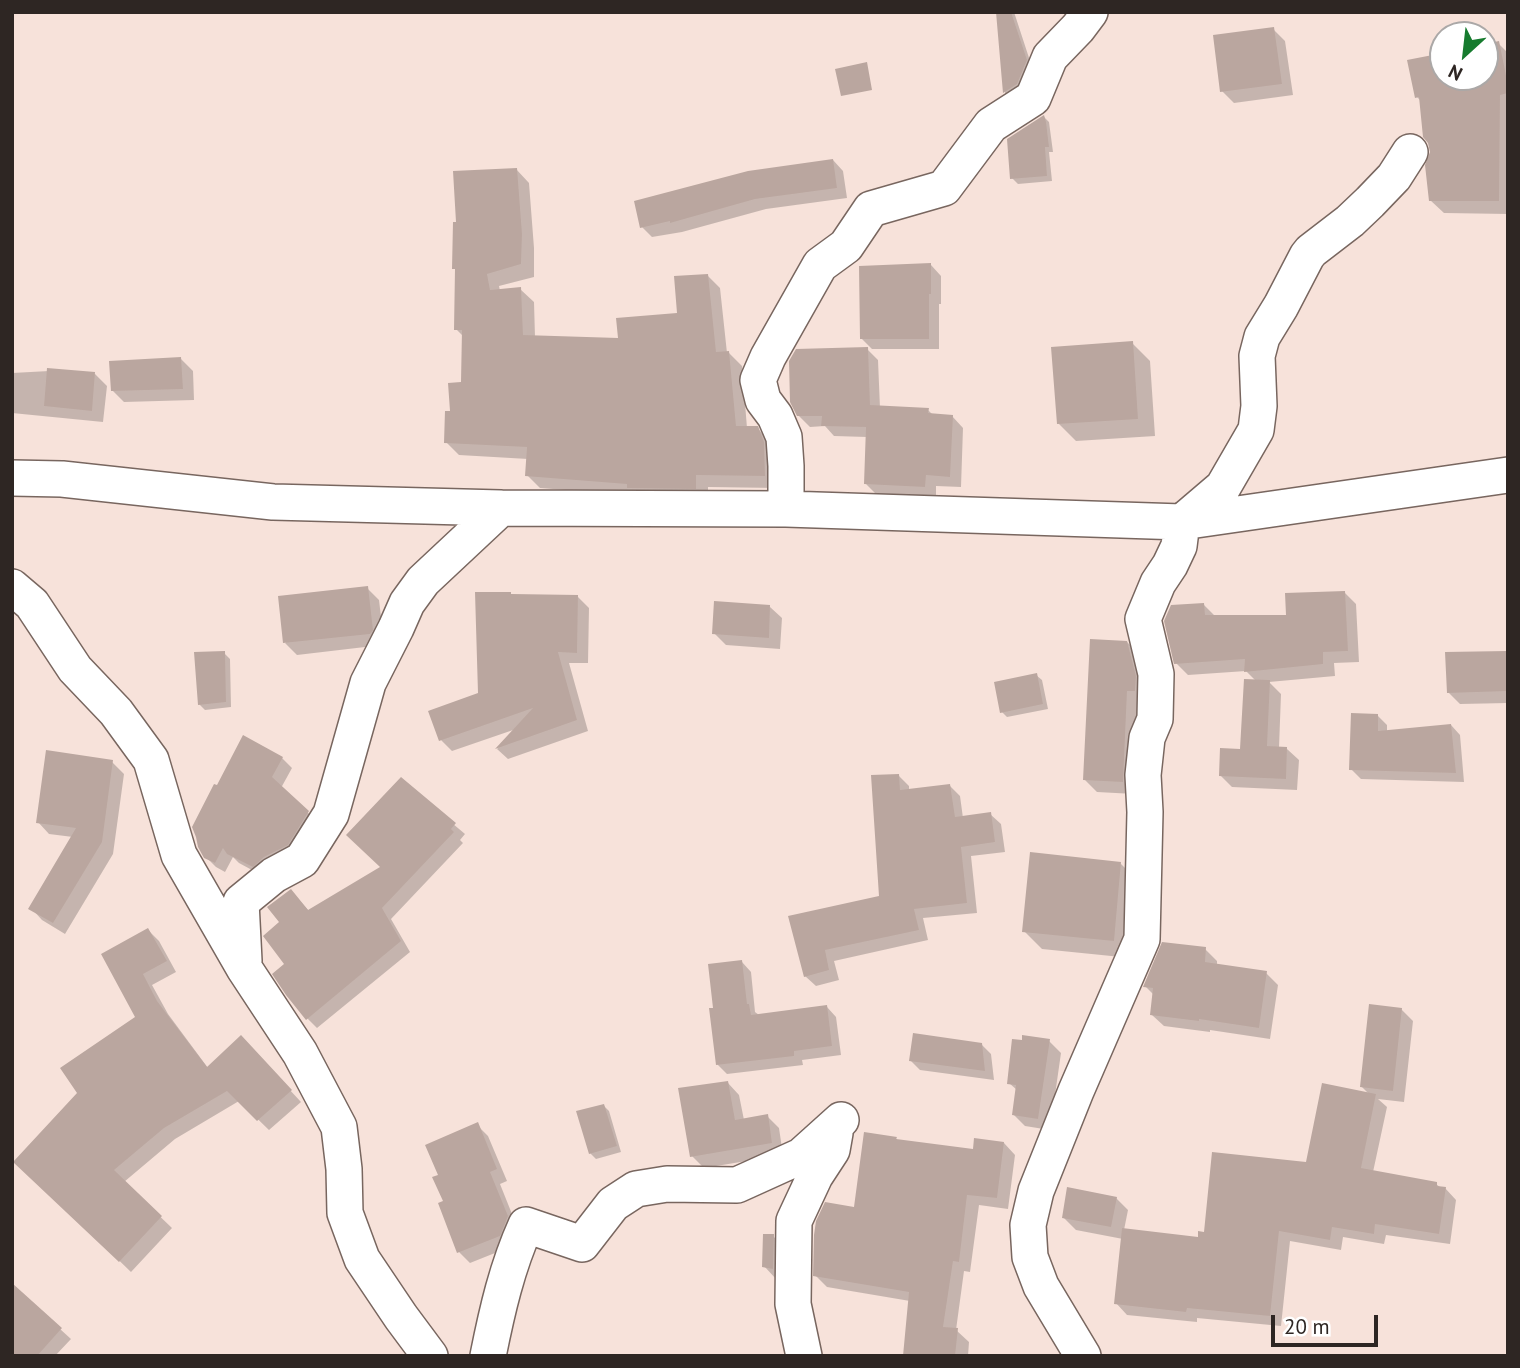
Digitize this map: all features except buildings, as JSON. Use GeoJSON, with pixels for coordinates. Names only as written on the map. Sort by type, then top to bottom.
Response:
{"type":"FeatureCollection","features":[{"type":"Feature","properties":{"kind":"street"},"geometry":{"type":"LineString","coordinates":[[786,509],[784,437],[775,416],[763,400],[758,380],[820,264],[846,246],[871,209],[944,188],[991,125],[1033,98],[1050,57],[1090,12]]}},
{"type":"Feature","properties":{"kind":"street"},"geometry":{"type":"LineString","coordinates":[[1083,1356],[1041,1286],[1030,1256],[1028,1225],[1036,1191],[1142,939],[1146,812],[1143,775],[1147,738],[1155,719],[1156,674],[1143,619],[1158,583],[1171,565],[1179,546],[1182,522],[1223,487],[1256,430],[1259,406],[1257,356],[1262,338],[1307,256],[1370,202],[1394,177],[1410,152]]}},
{"type":"Feature","properties":{"kind":"street"},"geometry":{"type":"LineString","coordinates":[[12,478],[62,479],[273,502],[501,508],[786,509],[1182,522],[1508,475]]}},
{"type":"Feature","properties":{"kind":"street"},"geometry":{"type":"LineString","coordinates":[[244,968],[241,902],[274,875],[302,860],[331,814],[368,683],[407,603],[423,581],[501,508]]}},
{"type":"Feature","properties":{"kind":"street"},"geometry":{"type":"LineString","coordinates":[[12,587],[32,604],[75,669],[116,712],[151,760],[179,856],[244,968],[300,1054],[339,1127],[344,1168],[345,1213],[362,1259],[430,1356]]}},
{"type":"Feature","properties":{"kind":"street"},"geometry":{"type":"LineString","coordinates":[[488,1356],[497,1310],[514,1250],[526,1225],[582,1244],[613,1204],[636,1189],[667,1184],[737,1185],[801,1156],[841,1120],[832,1150],[815,1176],[794,1221],[793,1304],[804,1356]]}}]}
